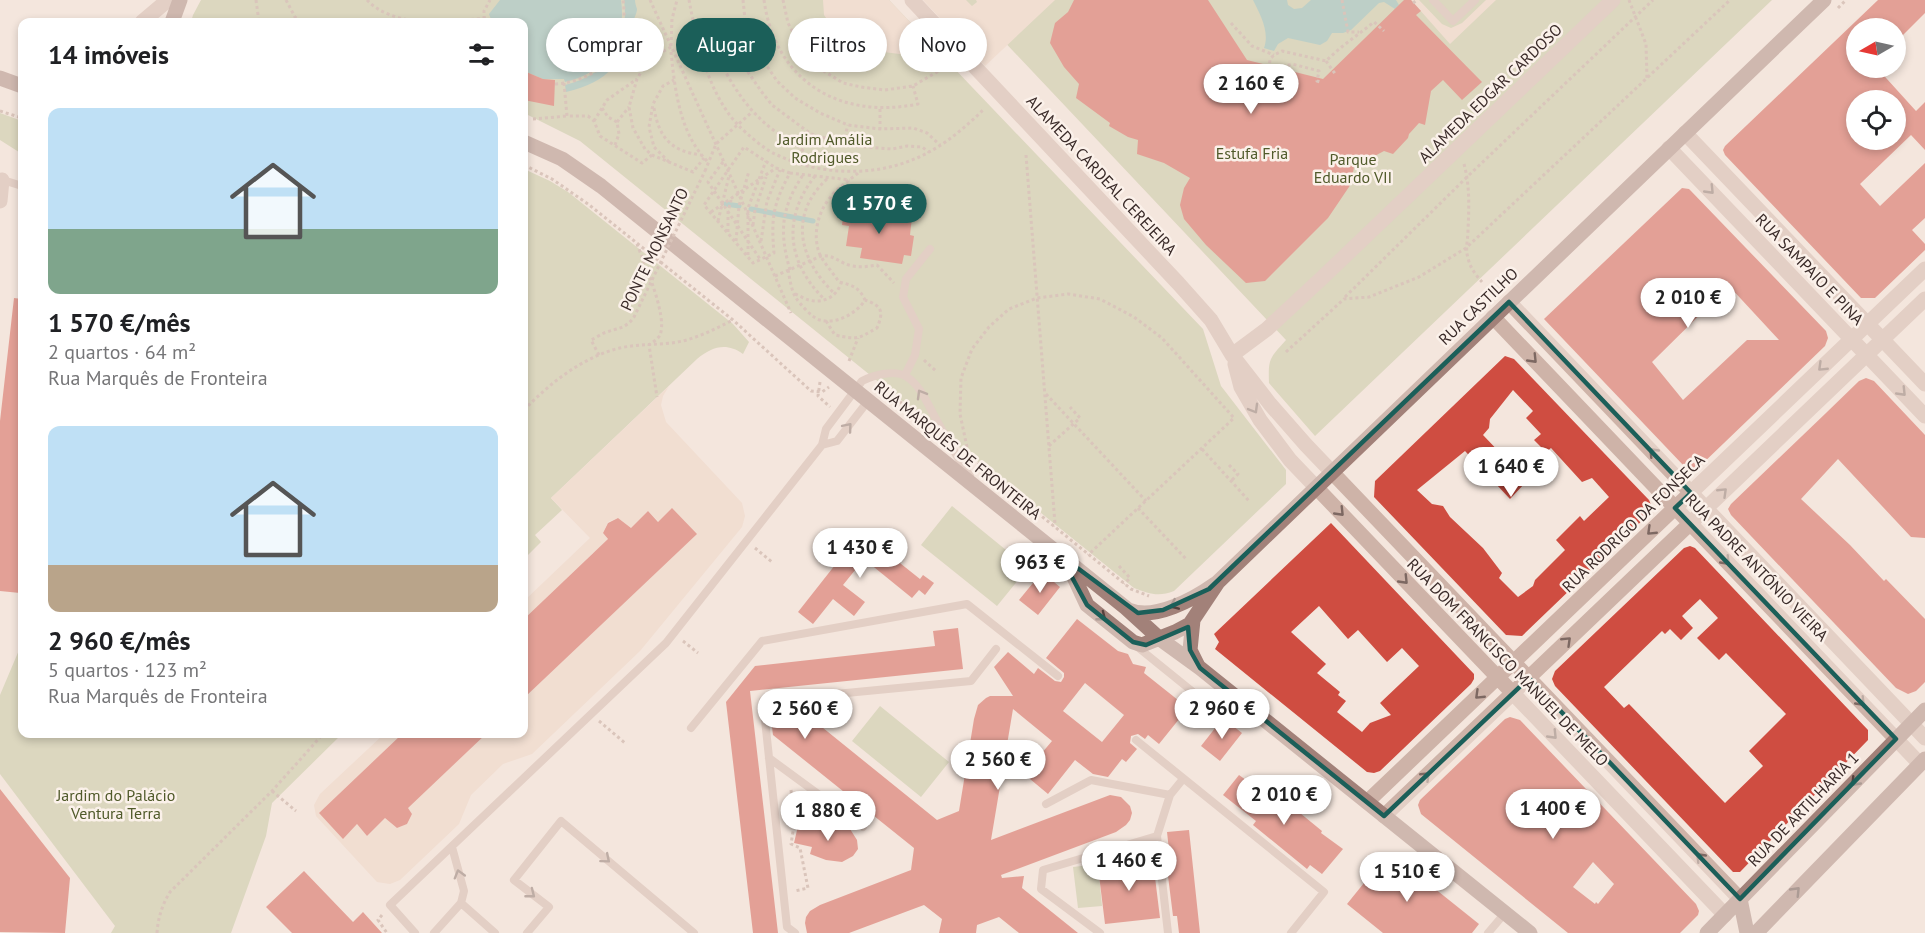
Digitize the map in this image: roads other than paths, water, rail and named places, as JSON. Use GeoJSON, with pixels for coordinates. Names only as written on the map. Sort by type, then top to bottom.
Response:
{"type":"FeatureCollection","features":[{"type":"Feature","properties":{"kind":"main road"},"geometry":{"type":"LineString","coordinates":[[173,18],[180,0]]}},
{"type":"Feature","properties":{"kind":"main road","name":"RUA CASTILHO"},"geometry":{"type":"LineString","coordinates":[[1160,639],[1186,627],[1218,582],[1824,0]]}},
{"type":"Feature","properties":{"kind":"main road"},"geometry":{"type":"LineString","coordinates":[[0,78],[18,85]]}},
{"type":"Feature","properties":{"kind":"main road","name":"RUA MARQUÊS DE FRONTEIRA"},"geometry":{"type":"LineString","coordinates":[[528,144],[562,159],[582,172],[1126,608],[1160,639],[1200,668],[1530,933]]}},
{"type":"Feature","properties":{"kind":"main road"},"geometry":{"type":"LineString","coordinates":[[1060,555],[1068,564],[1087,605],[1128,639],[1142,645],[1160,639]]}},
{"type":"Feature","properties":{"kind":"main road"},"geometry":{"type":"LineString","coordinates":[[1126,608],[1138,613],[1158,612],[1218,582]]}},
{"type":"Feature","properties":{"kind":"main road"},"geometry":{"type":"LineString","coordinates":[[1193,620],[1190,650],[1200,668]]}},
{"type":"Feature","properties":{"kind":"main road","name":"RUA DE ARTILHARIA 1"},"geometry":{"type":"LineString","coordinates":[[1708,932],[1925,710]]}},
{"type":"Feature","properties":{"kind":"main road"},"geometry":{"type":"LineString","coordinates":[[1756,933],[1922,762]]}},
{"type":"Feature","properties":{"kind":"main road"},"geometry":{"type":"LineString","coordinates":[[1740,899],[1747,933]]}},
{"type":"Feature","properties":{"kind":"street"},"geometry":{"type":"LineString","coordinates":[[147,18],[168,0]]}},
{"type":"Feature","properties":{"kind":"street","name":"ALAMEDA CARDEAL CEREJEIRA"},"geometry":{"type":"LineString","coordinates":[[912,0],[1178,283],[1210,320],[1232,355]]}},
{"type":"Feature","properties":{"kind":"street","name":"ALAMEDA EDGAR CARDOSO"},"geometry":{"type":"LineString","coordinates":[[1232,355],[1267,329],[1613,0]]}},
{"type":"Feature","properties":{"kind":"street","name":"RUA SAMPAIO E PINA"},"geometry":{"type":"LineString","coordinates":[[1685,132],[1925,384]]}},
{"type":"Feature","properties":{"kind":"street","name":"RUA SAMPAIO E PINA"},"geometry":{"type":"LineString","coordinates":[[1669,148],[1925,416]]}},
{"type":"Feature","properties":{"kind":"street"},"geometry":{"type":"LineString","coordinates":[[0,201],[1,180]]}},
{"type":"Feature","properties":{"kind":"street","name":"RUA RODRIGO DA FONSECA"},"geometry":{"type":"LineString","coordinates":[[1366,802],[1925,269]]}},
{"type":"Feature","properties":{"kind":"street"},"geometry":{"type":"LineString","coordinates":[[1384,816],[1925,299]]}},
{"type":"Feature","properties":{"kind":"street","name":"RUA PADRE ANTÓNIO VIEIRA"},"geometry":{"type":"LineString","coordinates":[[1509,302],[1925,738]]}},
{"type":"Feature","properties":{"kind":"street","name":"RUA PADRE ANTÓNIO VIEIRA"},"geometry":{"type":"LineString","coordinates":[[1493,317],[1896,740],[1922,762]]}},
{"type":"Feature","properties":{"kind":"street","name":"RUA DOM FRANCISCO MANUEL DE MELO"},"geometry":{"type":"LineString","coordinates":[[1232,355],[1270,404],[1331,472],[1740,899]]}},
{"type":"Feature","properties":{"kind":"street","name":"RUA DOM FRANCISCO MANUEL DE MELO"},"geometry":{"type":"LineString","coordinates":[[1232,355],[1241,387],[1260,420],[1290,460],[1725,915]]}},
{"type":"Feature","properties":{"kind":"street"},"geometry":{"type":"LineString","coordinates":[[1364,537],[1363,528],[1366,524],[1375,520],[1380,522]]}},
{"type":"Feature","properties":{"kind":"lane"},"geometry":{"type":"LineString","coordinates":[[1433,0],[1453,21],[1475,0]]}},
{"type":"Feature","properties":{"kind":"lane"},"geometry":{"type":"LineString","coordinates":[[1,180],[18,185]]}},
{"type":"Feature","properties":{"kind":"lane"},"geometry":{"type":"LineString","coordinates":[[905,375],[915,355],[919,329],[903,297],[904,285],[906,279],[930,249]]}},
{"type":"Feature","properties":{"kind":"lane"},"geometry":{"type":"LineString","coordinates":[[415,933],[390,905],[666,643],[822,445],[826,429],[862,381],[869,377],[891,373],[905,375],[916,386],[957,457],[987,496]]}},
{"type":"Feature","properties":{"kind":"lane"},"geometry":{"type":"LineString","coordinates":[[822,445],[837,441],[868,401]]}},
{"type":"Feature","properties":{"kind":"lane"},"geometry":{"type":"LineString","coordinates":[[691,728],[762,641],[967,604],[1058,676]]}},
{"type":"Feature","properties":{"kind":"lane"},"geometry":{"type":"LineString","coordinates":[[1128,639],[1198,696],[1243,703]]}},
{"type":"Feature","properties":{"kind":"lane"},"geometry":{"type":"LineString","coordinates":[[795,933],[788,927],[763,700],[971,681],[996,649]]}},
{"type":"Feature","properties":{"kind":"lane"},"geometry":{"type":"LineString","coordinates":[[1136,740],[1324,892],[1291,933]]}},
{"type":"Feature","properties":{"kind":"lane"},"geometry":{"type":"LineString","coordinates":[[770,758],[863,827]]}},
{"type":"Feature","properties":{"kind":"lane"},"geometry":{"type":"LineString","coordinates":[[1168,933],[1158,836],[1170,795],[1184,779]]}},
{"type":"Feature","properties":{"kind":"lane"},"geometry":{"type":"LineString","coordinates":[[1046,804],[1091,780],[1170,795]]}},
{"type":"Feature","properties":{"kind":"lane"},"geometry":{"type":"LineString","coordinates":[[527,933],[549,907],[514,880],[561,821],[694,933]]}},
{"type":"Feature","properties":{"kind":"lane"},"geometry":{"type":"LineString","coordinates":[[1100,933],[1041,889],[1043,870],[1158,836]]}},
{"type":"Feature","properties":{"kind":"lane"},"geometry":{"type":"LineString","coordinates":[[434,933],[461,903],[464,891],[452,847]]}},
{"type":"Feature","properties":{"kind":"lane"},"geometry":{"type":"LineString","coordinates":[[461,903],[495,933]]}},
{"type":"Feature","properties":{"kind":"lane"},"geometry":{"type":"LineString","coordinates":[[1488,933],[1505,913]]}},
{"type":"Feature","properties":{"kind":"water"},"geometry":{"type":"Polygon","coordinates":[[[500,0],[621,0],[622,18],[546,18],[546,72],[590,72],[565,82],[564,79],[543,79],[528,73],[528,18],[490,18],[489,14],[500,0]]]}},
{"type":"Feature","properties":{"kind":"water"},"geometry":{"type":"Polygon","coordinates":[[[624,0],[635,0],[637,11],[635,18],[625,18],[624,0]]]}},
{"type":"Feature","properties":{"kind":"water"},"geometry":{"type":"Polygon","coordinates":[[[1253,0],[1287,0],[1288,5],[1294,9],[1302,8],[1311,0],[1396,0],[1399,5],[1395,9],[1384,2],[1379,3],[1351,30],[1332,33],[1327,41],[1320,45],[1288,38],[1278,44],[1274,51],[1264,48],[1265,29],[1253,0]]]}},
{"type":"Feature","properties":{"kind":"water"},"geometry":{"type":"Polygon","coordinates":[[[608,72],[593,83],[566,92],[565,85],[593,74],[608,72]]]}},
{"type":"Feature","properties":{"kind":"waterway"},"geometry":{"type":"LineString","coordinates":[[726,204],[739,206]]}},
{"type":"Feature","properties":{"kind":"waterway"},"geometry":{"type":"LineString","coordinates":[[751,209],[813,221]]}},
{"type":"Feature","properties":{"kind":"park label","name":"Jardim Amália Rodrigues"},"geometry":{"type":"Point","coordinates":[825,148]}},
{"type":"Feature","properties":{"kind":"park label","name":"Estufa Fria"},"geometry":{"type":"Point","coordinates":[1252,153]}},
{"type":"Feature","properties":{"kind":"park label","name":"Parque Eduardo VII"},"geometry":{"type":"Point","coordinates":[1353,168]}},
{"type":"Feature","properties":{"kind":"park label","name":"Jardim do Palácio Ventura Terra"},"geometry":{"type":"Point","coordinates":[116,804]}}]}
